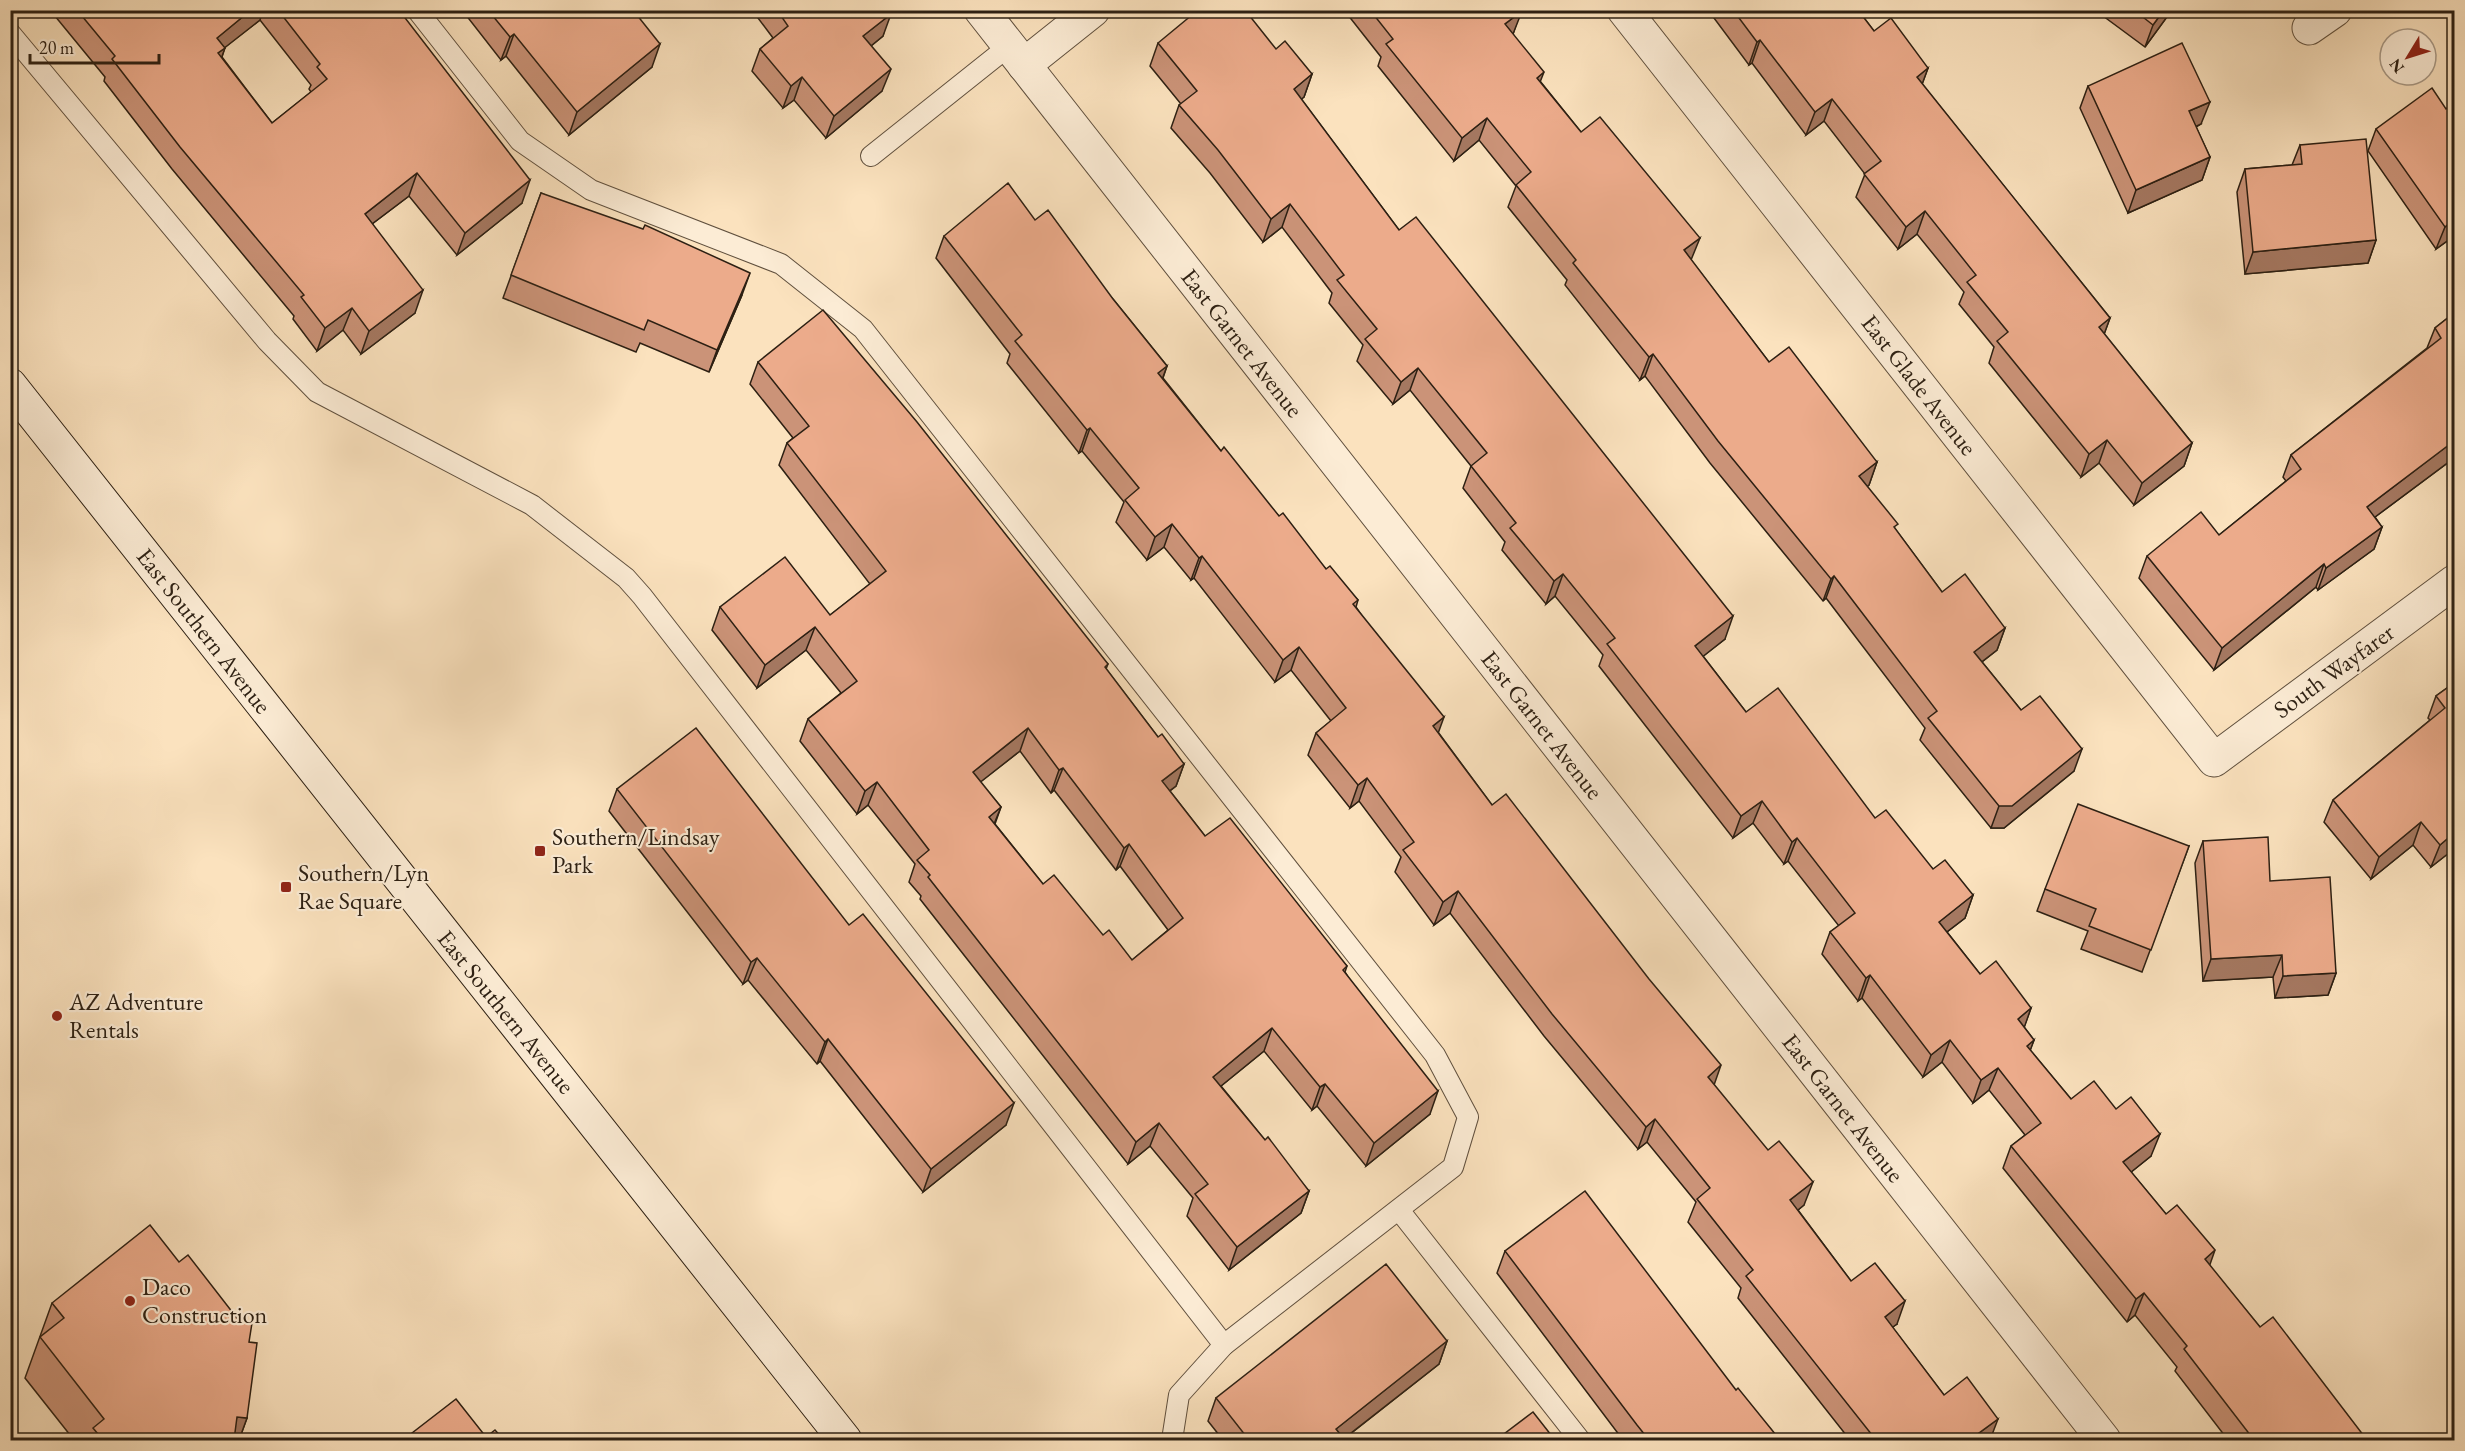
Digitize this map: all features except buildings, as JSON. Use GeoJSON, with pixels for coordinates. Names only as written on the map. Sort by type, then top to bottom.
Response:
{"type":"FeatureCollection","features":[{"type":"Feature","properties":{"kind":"street","name":"East Garnet Avenue"},"geometry":{"type":"LineString","coordinates":[[981,10],[2104,1440]]}},
{"type":"Feature","properties":{"kind":"street"},"geometry":{"type":"LineString","coordinates":[[1016,56],[1093,10]]}},
{"type":"Feature","properties":{"kind":"street","name":"East Glade Avenue"},"geometry":{"type":"LineString","coordinates":[[1624,10],[2214,760]]}},
{"type":"Feature","properties":{"kind":"street","name":"East Southern Avenue"},"geometry":{"type":"LineString","coordinates":[[10,385],[845,1440]]}},
{"type":"Feature","properties":{"kind":"street","name":"South Wayfarer"},"geometry":{"type":"LineString","coordinates":[[2214,760],[2454,582]]}},
{"type":"Feature","properties":{"kind":"lane"},"geometry":{"type":"LineString","coordinates":[[417,10],[520,141],[591,190],[781,264],[863,329],[1435,1054],[1468,1117],[1453,1167],[1224,1345],[1179,1395],[1172,1440]]}},
{"type":"Feature","properties":{"kind":"lane"},"geometry":{"type":"LineString","coordinates":[[10,33],[267,341],[317,392],[532,505],[626,578],[1224,1345]]}},
{"type":"Feature","properties":{"kind":"lane"},"geometry":{"type":"LineString","coordinates":[[871,156],[1016,56]]}},
{"type":"Feature","properties":{"kind":"lane"},"geometry":{"type":"LineString","coordinates":[[1399,1210],[1580,1440]]}},
{"type":"Feature","properties":{"kind":"place","name":"Southern/Lindsay Park"},"geometry":{"type":"Point","coordinates":[540,851]}},
{"type":"Feature","properties":{"kind":"place","name":"Southern/Lyn Rae Square"},"geometry":{"type":"Point","coordinates":[286,887]}},
{"type":"Feature","properties":{"kind":"place","name":"AZ Adventure Rentals"},"geometry":{"type":"Point","coordinates":[57,1016]}},
{"type":"Feature","properties":{"kind":"place","name":"Daco Construction"},"geometry":{"type":"Point","coordinates":[130,1301]}}]}
